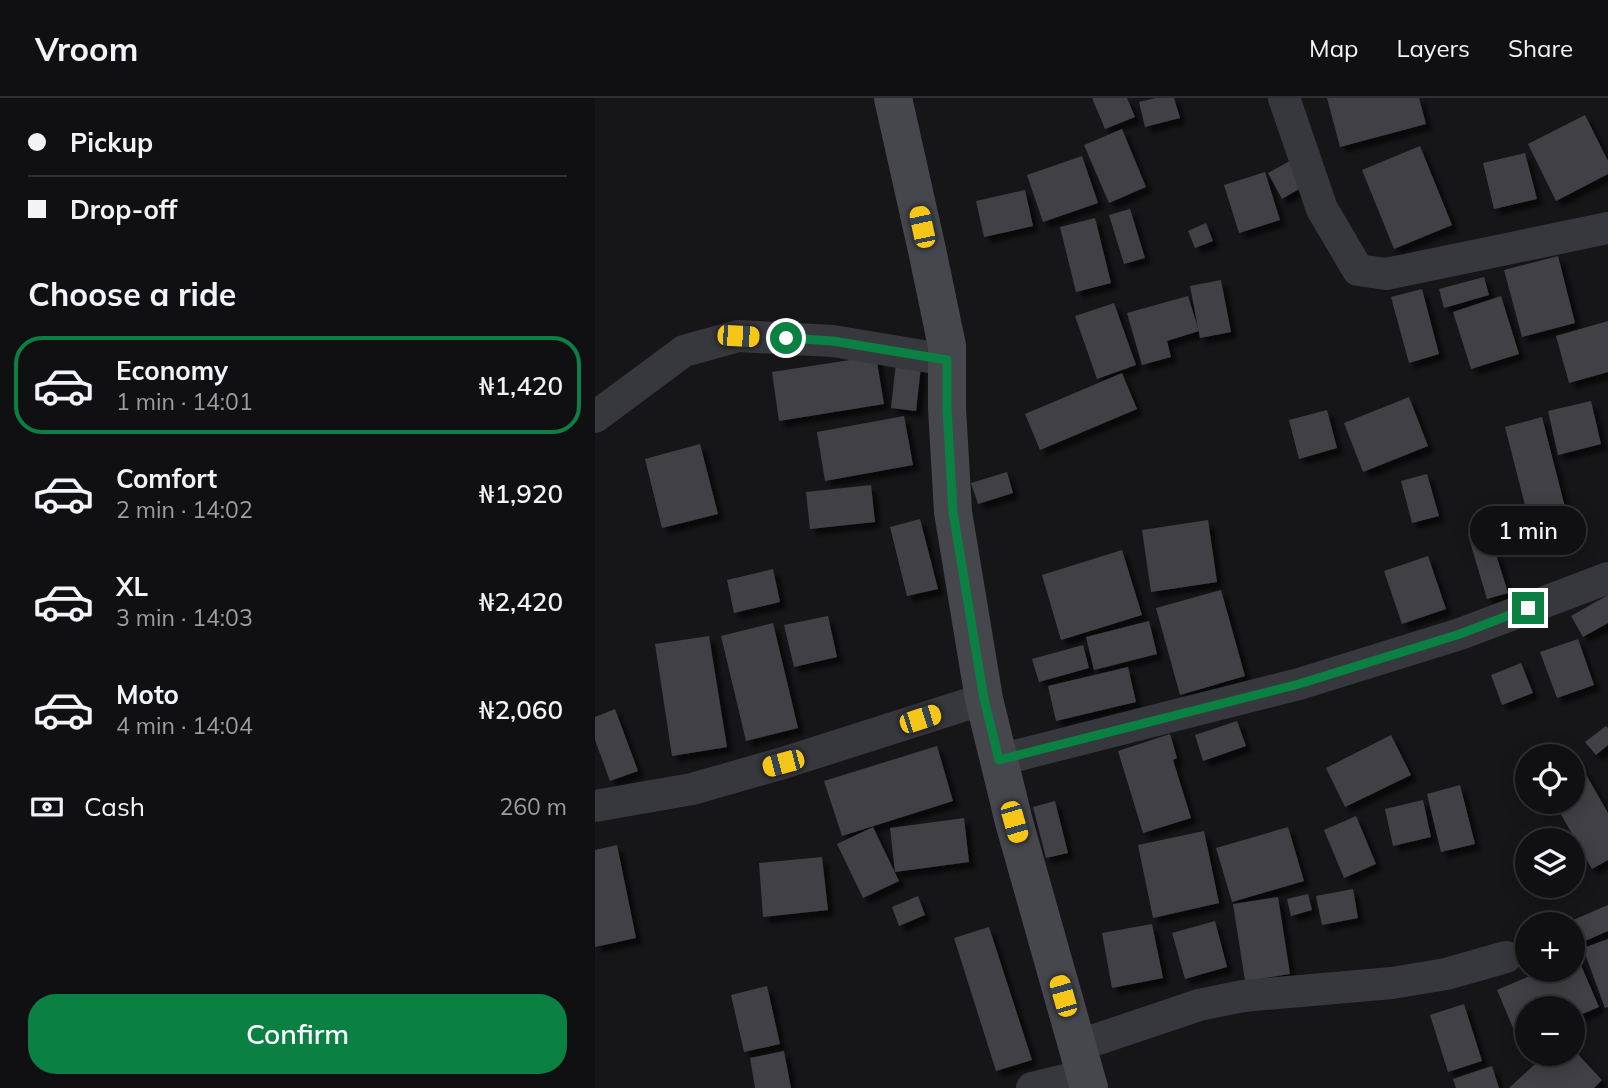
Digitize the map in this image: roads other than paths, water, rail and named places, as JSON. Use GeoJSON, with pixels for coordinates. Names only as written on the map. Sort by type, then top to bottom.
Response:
{"type":"FeatureCollection","features":[{"type":"Feature","properties":{"kind":"street"},"geometry":{"type":"LineString","coordinates":[[893,98],[947,345],[947,408],[953,512],[984,699],[1014,822],[1083,1070]]}},
{"type":"Feature","properties":{"kind":"street"},"geometry":{"type":"LineString","coordinates":[[1284,98],[1322,209],[1358,270],[1387,274],[1608,228]]}},
{"type":"Feature","properties":{"kind":"street"},"geometry":{"type":"LineString","coordinates":[[595,417],[684,351],[738,336],[833,341],[947,360]]}},
{"type":"Feature","properties":{"kind":"street"},"geometry":{"type":"LineString","coordinates":[[999,760],[1299,684],[1460,634],[1608,578]]}},
{"type":"Feature","properties":{"kind":"street"},"geometry":{"type":"LineString","coordinates":[[595,806],[692,789],[984,699]]}},
{"type":"Feature","properties":{"kind":"street"},"geometry":{"type":"LineString","coordinates":[[1032,1088],[1083,1070],[1199,1005],[1243,996],[1392,983],[1446,974],[1506,957]]}}]}
